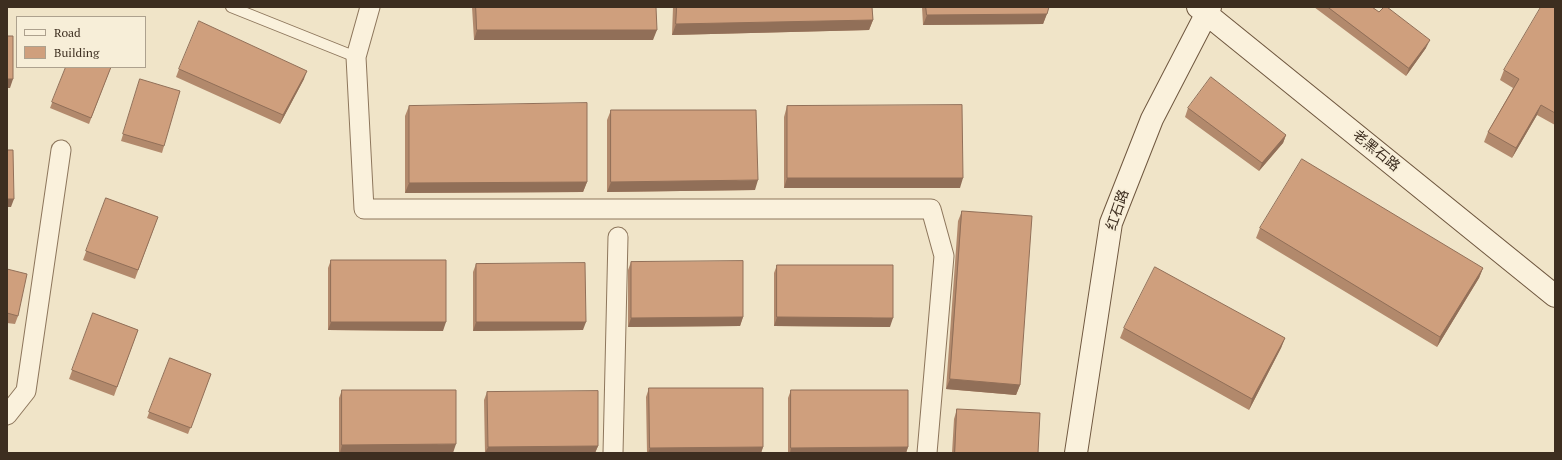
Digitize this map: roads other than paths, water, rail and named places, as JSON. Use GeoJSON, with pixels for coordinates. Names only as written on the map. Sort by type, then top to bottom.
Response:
{"type":"FeatureCollection","features":[{"type":"Feature","properties":{"kind":"street"},"geometry":{"type":"LineString","coordinates":[[370,7],[356,57],[364,209],[931,209],[944,256],[927,453]]}},
{"type":"Feature","properties":{"kind":"street","name":"老黑石路"},"geometry":{"type":"LineString","coordinates":[[1205,10],[1555,296]]}},
{"type":"Feature","properties":{"kind":"street","name":"红石路"},"geometry":{"type":"LineString","coordinates":[[1076,453],[1111,223],[1152,119],[1205,10]]}},
{"type":"Feature","properties":{"kind":"street"},"geometry":{"type":"LineString","coordinates":[[7,415],[26,391],[61,150]]}},
{"type":"Feature","properties":{"kind":"street"},"geometry":{"type":"LineString","coordinates":[[613,453],[618,237]]}},
{"type":"Feature","properties":{"kind":"lane"},"geometry":{"type":"LineString","coordinates":[[231,7],[356,57]]}}]}
